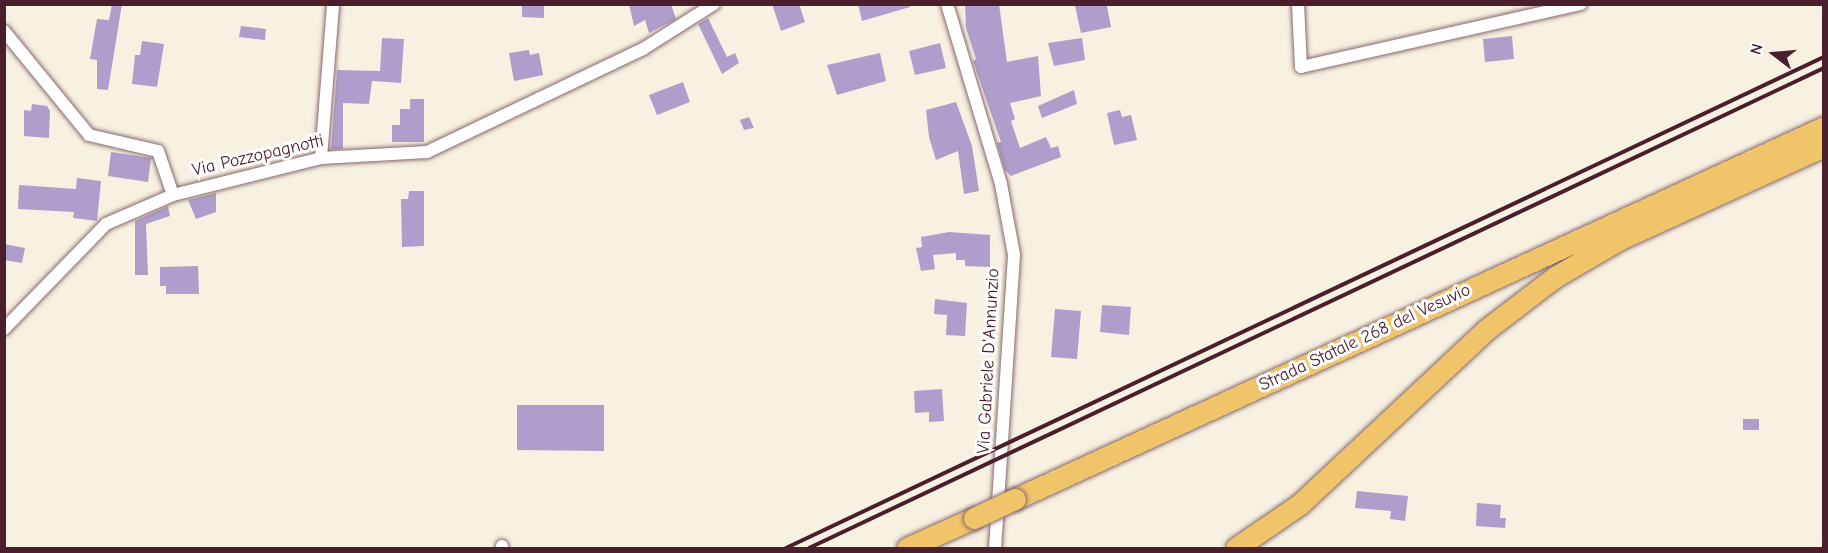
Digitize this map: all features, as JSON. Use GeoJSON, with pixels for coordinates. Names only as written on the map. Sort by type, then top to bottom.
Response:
{"type":"FeatureCollection","features":[{"type":"Feature","properties":{"kind":"highway","name":"Strada Statale 268 del Vesuvio"},"geometry":{"type":"LineString","coordinates":[[906,549],[1824,127]]}},
{"type":"Feature","properties":{"kind":"highway"},"geometry":{"type":"LineString","coordinates":[[1236,549],[1300,504],[1487,329],[1555,277],[1630,234],[1824,146]]}},
{"type":"Feature","properties":{"kind":"street"},"geometry":{"type":"LineString","coordinates":[[321,158],[333,4]]}},
{"type":"Feature","properties":{"kind":"street","name":"Via Pozzopagnotti"},"geometry":{"type":"LineString","coordinates":[[4,329],[106,224],[173,195],[321,158],[427,152],[643,49],[714,4]]}},
{"type":"Feature","properties":{"kind":"street","name":"Via Gabriele D'Annunzio"},"geometry":{"type":"LineString","coordinates":[[948,4],[1001,184],[1014,255],[995,549]]}},
{"type":"Feature","properties":{"kind":"street"},"geometry":{"type":"LineString","coordinates":[[1298,4],[1300,67],[1581,4]]}},
{"type":"Feature","properties":{"kind":"street"},"geometry":{"type":"LineString","coordinates":[[4,31],[89,135],[158,151],[173,195]]}},
{"type":"Feature","properties":{"kind":"building"},"geometry":{"type":"Polygon","coordinates":[[[112,4],[122,4],[108,90],[97,89],[97,60],[90,59],[97,19],[109,20],[112,4]]]}},
{"type":"Feature","properties":{"kind":"building"},"geometry":{"type":"Polygon","coordinates":[[[629,4],[671,4],[676,19],[649,33],[645,20],[634,26],[629,4]]]}},
{"type":"Feature","properties":{"kind":"building"},"geometry":{"type":"Polygon","coordinates":[[[772,4],[799,4],[805,22],[781,31],[772,4]]]}},
{"type":"Feature","properties":{"kind":"building"},"geometry":{"type":"Polygon","coordinates":[[[858,4],[909,4],[910,7],[862,21],[858,4]]]}},
{"type":"Feature","properties":{"kind":"building"},"geometry":{"type":"Polygon","coordinates":[[[965,4],[999,4],[1007,62],[1038,56],[1041,96],[1010,103],[1015,119],[1011,121],[1020,148],[1046,137],[1051,148],[1058,146],[1061,157],[1011,176],[1005,170],[997,143],[1001,142],[973,61],[976,59],[966,28],[965,4]]]}},
{"type":"Feature","properties":{"kind":"building"},"geometry":{"type":"Polygon","coordinates":[[[1100,4],[1107,6],[1111,27],[1081,33],[1075,6],[1100,4]]]}},
{"type":"Feature","properties":{"kind":"building"},"geometry":{"type":"Polygon","coordinates":[[[522,5],[544,6],[544,18],[522,17],[522,5]]]}},
{"type":"Feature","properties":{"kind":"building"},"geometry":{"type":"Polygon","coordinates":[[[708,18],[727,57],[735,53],[739,63],[722,74],[698,24],[708,18]]]}},
{"type":"Feature","properties":{"kind":"building"},"geometry":{"type":"Polygon","coordinates":[[[241,26],[266,29],[265,40],[239,37],[241,26]]]}},
{"type":"Feature","properties":{"kind":"building"},"geometry":{"type":"Polygon","coordinates":[[[1512,36],[1514,59],[1485,62],[1483,39],[1512,36]]]}},
{"type":"Feature","properties":{"kind":"building"},"geometry":{"type":"Polygon","coordinates":[[[382,38],[404,39],[401,83],[372,81],[369,104],[343,103],[343,149],[331,149],[337,70],[380,71],[382,38]]]}},
{"type":"Feature","properties":{"kind":"building"},"geometry":{"type":"Polygon","coordinates":[[[1082,38],[1085,60],[1054,66],[1048,43],[1082,38]]]}},
{"type":"Feature","properties":{"kind":"building"},"geometry":{"type":"Polygon","coordinates":[[[142,41],[164,44],[157,87],[132,84],[135,55],[140,55],[142,41]]]}},
{"type":"Feature","properties":{"kind":"building"},"geometry":{"type":"Polygon","coordinates":[[[940,43],[946,68],[915,75],[909,51],[940,43]]]}},
{"type":"Feature","properties":{"kind":"building"},"geometry":{"type":"Polygon","coordinates":[[[529,50],[530,55],[539,53],[543,75],[514,81],[509,53],[529,50]]]}},
{"type":"Feature","properties":{"kind":"building"},"geometry":{"type":"Polygon","coordinates":[[[880,53],[886,81],[837,95],[827,65],[880,53]]]}},
{"type":"Feature","properties":{"kind":"building"},"geometry":{"type":"Polygon","coordinates":[[[683,82],[690,102],[657,115],[649,95],[683,82]]]}},
{"type":"Feature","properties":{"kind":"building"},"geometry":{"type":"Polygon","coordinates":[[[1074,90],[1077,104],[1042,118],[1038,106],[1074,90]]]}},
{"type":"Feature","properties":{"kind":"building"},"geometry":{"type":"Polygon","coordinates":[[[410,99],[424,99],[424,142],[392,142],[392,125],[400,125],[400,109],[410,109],[410,99]]]}},
{"type":"Feature","properties":{"kind":"building"},"geometry":{"type":"Polygon","coordinates":[[[956,102],[972,146],[979,191],[964,194],[958,151],[936,160],[929,137],[926,110],[956,102]]]}},
{"type":"Feature","properties":{"kind":"building"},"geometry":{"type":"Polygon","coordinates":[[[32,104],[47,106],[50,111],[49,138],[24,136],[24,110],[31,111],[32,104]]]}},
{"type":"Feature","properties":{"kind":"building"},"geometry":{"type":"Polygon","coordinates":[[[1120,110],[1122,117],[1131,115],[1137,140],[1114,145],[1107,113],[1120,110]]]}},
{"type":"Feature","properties":{"kind":"building"},"geometry":{"type":"Polygon","coordinates":[[[749,117],[754,128],[744,130],[740,120],[749,117]]]}},
{"type":"Feature","properties":{"kind":"building"},"geometry":{"type":"Polygon","coordinates":[[[111,152],[151,158],[148,182],[108,176],[111,152]]]}},
{"type":"Feature","properties":{"kind":"building"},"geometry":{"type":"Polygon","coordinates":[[[77,178],[101,181],[97,221],[73,218],[74,212],[18,209],[19,185],[76,189],[77,178]]]}},
{"type":"Feature","properties":{"kind":"building"},"geometry":{"type":"Polygon","coordinates":[[[409,191],[424,191],[424,246],[402,247],[401,199],[408,199],[409,191]]]}},
{"type":"Feature","properties":{"kind":"building"},"geometry":{"type":"Polygon","coordinates":[[[216,193],[216,212],[196,219],[188,200],[216,193]]]}},
{"type":"Feature","properties":{"kind":"building"},"geometry":{"type":"Polygon","coordinates":[[[168,206],[170,216],[146,224],[148,275],[135,275],[135,221],[168,206]]]}},
{"type":"Feature","properties":{"kind":"building"},"geometry":{"type":"Polygon","coordinates":[[[949,232],[990,235],[990,267],[965,266],[965,260],[956,260],[956,253],[933,255],[935,269],[921,271],[916,248],[922,247],[921,237],[949,232]]]}},
{"type":"Feature","properties":{"kind":"building"},"geometry":{"type":"Polygon","coordinates":[[[4,244],[25,248],[22,263],[4,260],[4,244]]]}},
{"type":"Feature","properties":{"kind":"building"},"geometry":{"type":"Polygon","coordinates":[[[198,266],[199,294],[166,294],[166,286],[160,286],[160,267],[198,266]]]}},
{"type":"Feature","properties":{"kind":"building"},"geometry":{"type":"Polygon","coordinates":[[[935,299],[967,303],[965,336],[946,335],[947,315],[934,314],[935,299]]]}},
{"type":"Feature","properties":{"kind":"building"},"geometry":{"type":"Polygon","coordinates":[[[1102,305],[1131,307],[1129,335],[1100,332],[1102,305]]]}},
{"type":"Feature","properties":{"kind":"building"},"geometry":{"type":"Polygon","coordinates":[[[1055,309],[1081,311],[1077,359],[1051,357],[1055,309]]]}},
{"type":"Feature","properties":{"kind":"building"},"geometry":{"type":"Polygon","coordinates":[[[942,389],[944,421],[929,422],[929,412],[915,413],[914,391],[942,389]]]}},
{"type":"Feature","properties":{"kind":"building"},"geometry":{"type":"Polygon","coordinates":[[[517,405],[604,405],[604,451],[517,450],[517,405]]]}},
{"type":"Feature","properties":{"kind":"building"},"geometry":{"type":"Polygon","coordinates":[[[1743,419],[1759,419],[1759,430],[1743,430],[1743,419]]]}},
{"type":"Feature","properties":{"kind":"building"},"geometry":{"type":"Polygon","coordinates":[[[1357,491],[1408,496],[1405,521],[1390,519],[1391,511],[1355,508],[1357,491]]]}},
{"type":"Feature","properties":{"kind":"building"},"geometry":{"type":"Polygon","coordinates":[[[1477,503],[1501,505],[1500,518],[1506,518],[1505,528],[1476,526],[1477,503]]]}},
{"type":"Feature","properties":{"kind":"railway"},"geometry":{"type":"LineString","coordinates":[[786,548],[1824,57]]}},
{"type":"Feature","properties":{"kind":"railway"},"geometry":{"type":"LineString","coordinates":[[809,548],[1824,68]]}}]}
